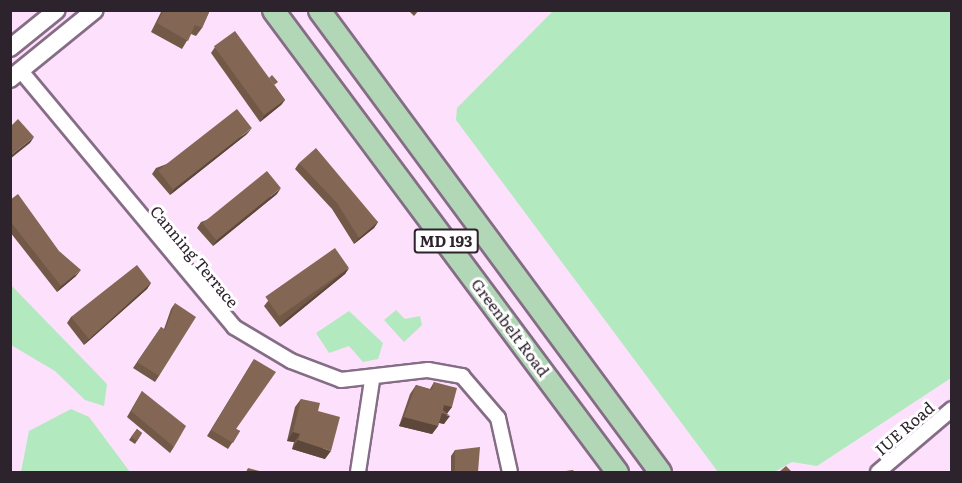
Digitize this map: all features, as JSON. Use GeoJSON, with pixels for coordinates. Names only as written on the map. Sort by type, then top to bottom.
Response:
{"type":"FeatureCollection","features":[{"type":"Feature","properties":{"kind":"main road","name":"Greenbelt Road"},"geometry":{"type":"LineString","coordinates":[[273,10],[617,472]]}},
{"type":"Feature","properties":{"kind":"main road","name":"Greenbelt Road"},"geometry":{"type":"LineString","coordinates":[[319,10],[660,472]]}},
{"type":"Feature","properties":{"kind":"street"},"geometry":{"type":"LineString","coordinates":[[10,48],[57,10]]}},
{"type":"Feature","properties":{"kind":"street"},"geometry":{"type":"LineString","coordinates":[[16,75],[95,10]]}},
{"type":"Feature","properties":{"kind":"street","name":"Canning Terrace"},"geometry":{"type":"LineString","coordinates":[[16,75],[220,314],[246,336],[315,372],[341,380],[372,380],[428,370],[462,376],[498,418],[510,472]]}},
{"type":"Feature","properties":{"kind":"street"},"geometry":{"type":"LineString","coordinates":[[358,472],[372,380]]}},
{"type":"Feature","properties":{"kind":"street","name":"IUE Road"},"geometry":{"type":"LineString","coordinates":[[880,472],[951,409]]}},
{"type":"Feature","properties":{"kind":"green space"},"geometry":{"type":"Polygon","coordinates":[[[554,10],[951,11],[951,378],[817,466],[792,462],[774,472],[718,472],[456,120],[457,108],[554,10]]]}},
{"type":"Feature","properties":{"kind":"green space"},"geometry":{"type":"Polygon","coordinates":[[[10,284],[107,384],[104,406],[85,400],[55,371],[11,345],[10,284]]]}},
{"type":"Feature","properties":{"kind":"green space"},"geometry":{"type":"Polygon","coordinates":[[[396,310],[405,319],[420,316],[422,325],[404,342],[384,320],[396,310]]]}},
{"type":"Feature","properties":{"kind":"green space"},"geometry":{"type":"Polygon","coordinates":[[[349,311],[383,343],[378,359],[363,362],[349,346],[329,353],[316,333],[349,311]]]}},
{"type":"Feature","properties":{"kind":"green space"},"geometry":{"type":"Polygon","coordinates":[[[71,409],[89,417],[130,472],[21,472],[29,431],[71,409]]]}},
{"type":"Feature","properties":{"kind":"building"},"geometry":{"type":"Polygon","coordinates":[[[164,10],[210,10],[202,28],[195,25],[188,41],[157,23],[164,10]]]}},
{"type":"Feature","properties":{"kind":"building"},"geometry":{"type":"Polygon","coordinates":[[[235,31],[285,100],[264,115],[214,46],[235,31]]]}},
{"type":"Feature","properties":{"kind":"building"},"geometry":{"type":"Polygon","coordinates":[[[272,75],[278,82],[274,85],[269,78],[272,75]]]}},
{"type":"Feature","properties":{"kind":"building"},"geometry":{"type":"Polygon","coordinates":[[[237,109],[252,128],[173,189],[158,171],[237,109]]]}},
{"type":"Feature","properties":{"kind":"building"},"geometry":{"type":"Polygon","coordinates":[[[18,119],[34,137],[10,156],[10,127],[18,119]]]}},
{"type":"Feature","properties":{"kind":"building"},"geometry":{"type":"Polygon","coordinates":[[[316,148],[378,222],[359,238],[337,203],[299,163],[316,148]]]}},
{"type":"Feature","properties":{"kind":"building"},"geometry":{"type":"Polygon","coordinates":[[[267,171],[281,188],[216,240],[202,223],[267,171]]]}},
{"type":"Feature","properties":{"kind":"building"},"geometry":{"type":"Polygon","coordinates":[[[18,194],[59,251],[81,270],[61,286],[10,221],[10,200],[18,194]]]}},
{"type":"Feature","properties":{"kind":"building"},"geometry":{"type":"Polygon","coordinates":[[[335,248],[349,268],[279,316],[265,297],[335,248]]]}},
{"type":"Feature","properties":{"kind":"building"},"geometry":{"type":"Polygon","coordinates":[[[137,265],[151,283],[89,339],[71,317],[137,265]]]}},
{"type":"Feature","properties":{"kind":"building"},"geometry":{"type":"Polygon","coordinates":[[[175,303],[196,317],[159,376],[137,362],[161,327],[165,330],[175,303]]]}},
{"type":"Feature","properties":{"kind":"building"},"geometry":{"type":"Polygon","coordinates":[[[254,359],[276,372],[236,429],[240,431],[233,443],[211,430],[254,359]]]}},
{"type":"Feature","properties":{"kind":"building"},"geometry":{"type":"Polygon","coordinates":[[[434,382],[457,388],[452,407],[444,405],[443,410],[450,416],[442,413],[438,426],[404,417],[416,385],[432,390],[434,382]]]}},
{"type":"Feature","properties":{"kind":"building"},"geometry":{"type":"Polygon","coordinates":[[[142,391],[186,426],[174,447],[131,411],[142,391]]]}},
{"type":"Feature","properties":{"kind":"building"},"geometry":{"type":"Polygon","coordinates":[[[301,399],[320,403],[318,411],[340,417],[331,451],[298,440],[300,434],[293,432],[301,399]]]}},
{"type":"Feature","properties":{"kind":"building"},"geometry":{"type":"Polygon","coordinates":[[[137,429],[142,433],[137,441],[131,437],[137,429]]]}},
{"type":"Feature","properties":{"kind":"building"},"geometry":{"type":"Polygon","coordinates":[[[480,447],[478,472],[455,472],[455,450],[480,447]]]}},
{"type":"Feature","properties":{"kind":"building"},"geometry":{"type":"Polygon","coordinates":[[[786,466],[792,472],[779,472],[786,466]]]}},
{"type":"Feature","properties":{"kind":"building"},"geometry":{"type":"Polygon","coordinates":[[[248,468],[263,472],[246,472],[248,468]]]}}]}
